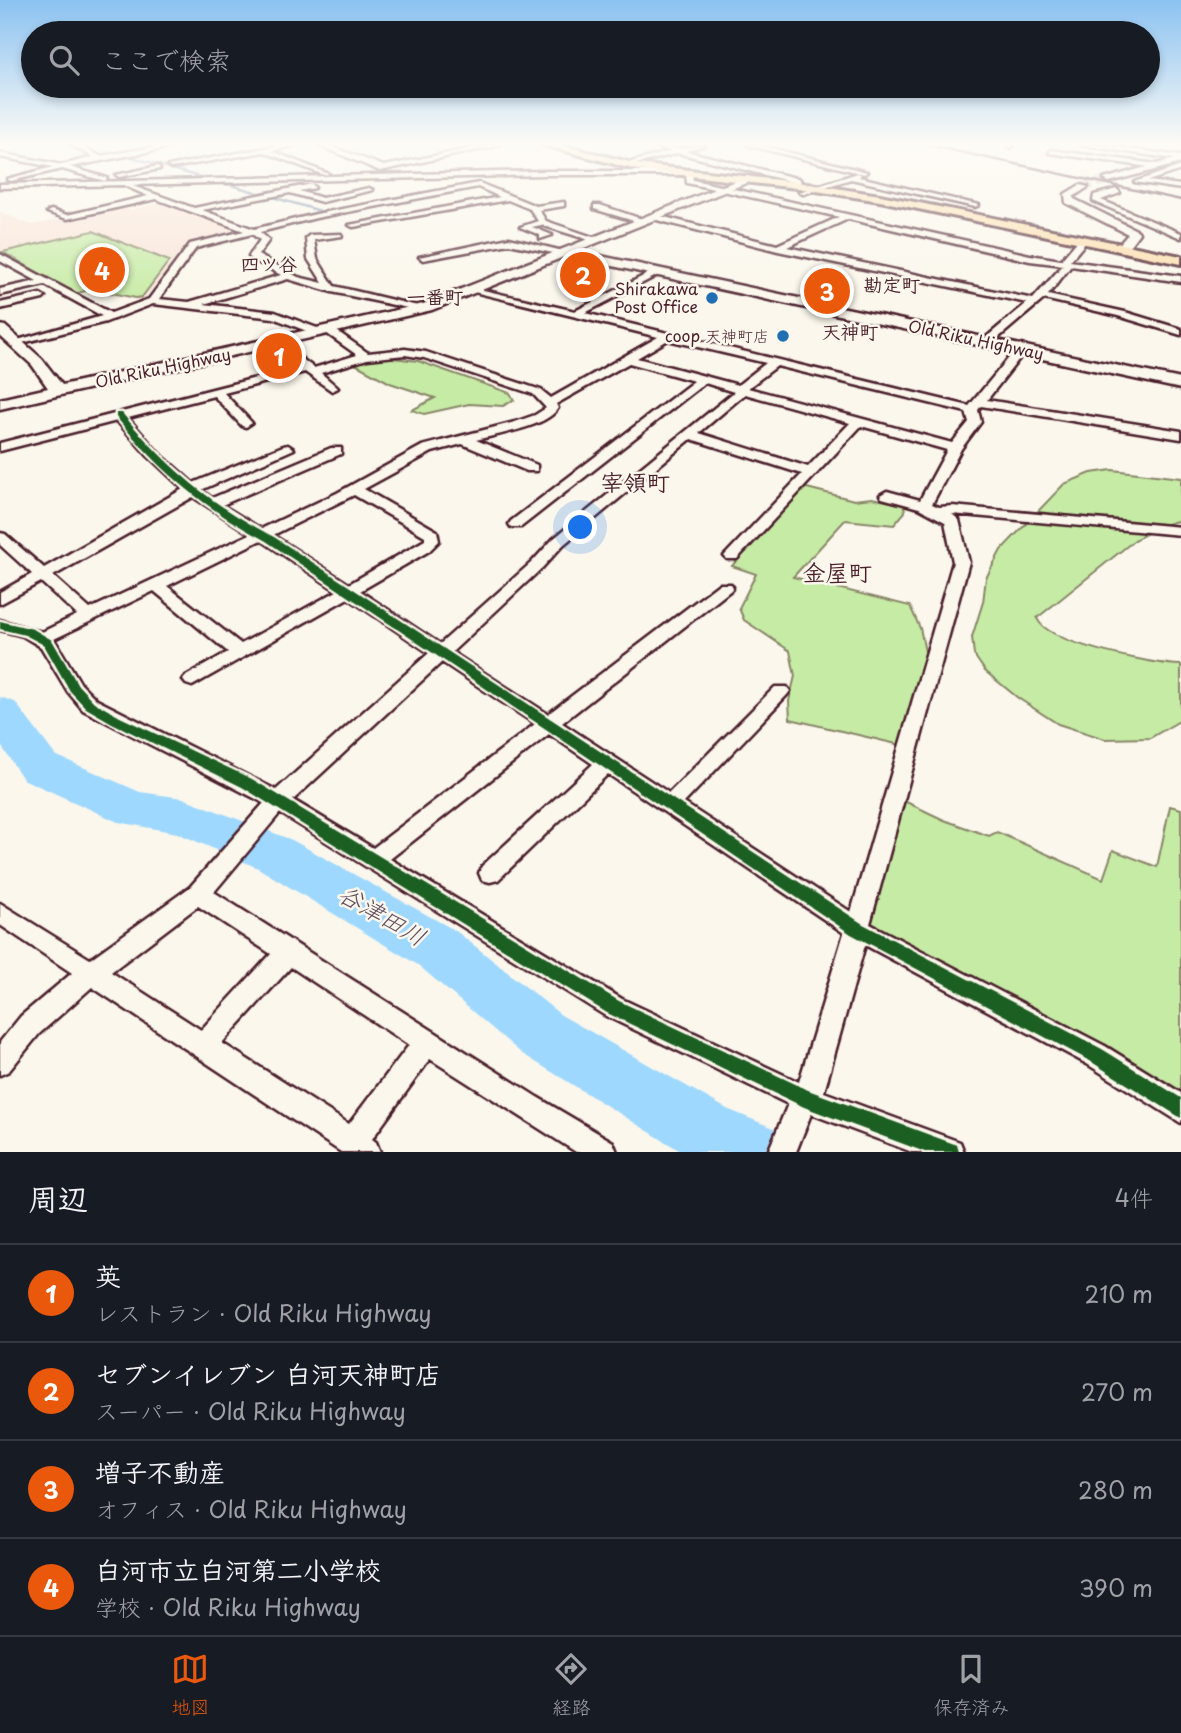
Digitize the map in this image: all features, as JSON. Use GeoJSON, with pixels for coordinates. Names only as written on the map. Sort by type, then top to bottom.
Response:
{"type":"FeatureCollection","features":[{"type":"Feature","properties":{"kind":"main road"},"geometry":{"type":"LineString","coordinates":[[875,199],[1181,260]]}},
{"type":"Feature","properties":{"kind":"street"},"geometry":{"type":"LineString","coordinates":[[111,199],[124,204]]}},
{"type":"Feature","properties":{"kind":"street"},"geometry":{"type":"LineString","coordinates":[[51,212],[67,217],[147,199]]}},
{"type":"Feature","properties":{"kind":"street"},"geometry":{"type":"LineString","coordinates":[[160,199],[255,232],[264,240],[253,256],[288,276],[418,309]]}},
{"type":"Feature","properties":{"kind":"street"},"geometry":{"type":"LineString","coordinates":[[193,210],[247,199]]}},
{"type":"Feature","properties":{"kind":"street"},"geometry":{"type":"LineString","coordinates":[[318,199],[349,210]]}},
{"type":"Feature","properties":{"kind":"street"},"geometry":{"type":"LineString","coordinates":[[322,200],[328,199]]}},
{"type":"Feature","properties":{"kind":"street"},"geometry":{"type":"LineString","coordinates":[[391,199],[397,201]]}},
{"type":"Feature","properties":{"kind":"street"},"geometry":{"type":"LineString","coordinates":[[152,301],[193,246],[408,199]]}},
{"type":"Feature","properties":{"kind":"street"},"geometry":{"type":"LineString","coordinates":[[353,225],[501,199]]}},
{"type":"Feature","properties":{"kind":"street"},"geometry":{"type":"LineString","coordinates":[[514,199],[534,209],[542,222]]}},
{"type":"Feature","properties":{"kind":"street"},"geometry":{"type":"LineString","coordinates":[[424,257],[500,241],[527,243],[564,252],[700,199]]}},
{"type":"Feature","properties":{"kind":"street"},"geometry":{"type":"LineString","coordinates":[[765,199],[995,250],[1181,279]]}},
{"type":"Feature","properties":{"kind":"street"},"geometry":{"type":"LineString","coordinates":[[775,201],[782,199]]}},
{"type":"Feature","properties":{"kind":"street"},"geometry":{"type":"LineString","coordinates":[[947,199],[975,205]]}},
{"type":"Feature","properties":{"kind":"street"},"geometry":{"type":"LineString","coordinates":[[1069,199],[1134,233],[1123,247]]}},
{"type":"Feature","properties":{"kind":"street"},"geometry":{"type":"LineString","coordinates":[[1097,199],[1181,236]]}},
{"type":"Feature","properties":{"kind":"street"},"geometry":{"type":"LineString","coordinates":[[383,203],[409,216]]}},
{"type":"Feature","properties":{"kind":"street"},"geometry":{"type":"LineString","coordinates":[[534,209],[561,204]]}},
{"type":"Feature","properties":{"kind":"street"},"geometry":{"type":"LineString","coordinates":[[597,207],[778,247],[1121,314],[1181,332]]}},
{"type":"Feature","properties":{"kind":"street"},"geometry":{"type":"LineString","coordinates":[[778,247],[846,217]]}},
{"type":"Feature","properties":{"kind":"street"},"geometry":{"type":"LineString","coordinates":[[527,243],[548,235],[524,227],[542,222],[593,240]]}},
{"type":"Feature","properties":{"kind":"street"},"geometry":{"type":"LineString","coordinates":[[332,289],[311,259],[308,249],[310,238],[338,236]]}},
{"type":"Feature","properties":{"kind":"street"},"geometry":{"type":"LineString","coordinates":[[1065,263],[1083,240]]}},
{"type":"Feature","properties":{"kind":"street","name":"Old Riku Highway"},"geometry":{"type":"LineString","coordinates":[[0,404],[418,309],[564,252],[1181,384]]}},
{"type":"Feature","properties":{"kind":"street"},"geometry":{"type":"LineString","coordinates":[[0,257],[111,317]]}},
{"type":"Feature","properties":{"kind":"street"},"geometry":{"type":"LineString","coordinates":[[987,342],[1038,299],[1068,265],[1065,263]]}},
{"type":"Feature","properties":{"kind":"street"},"geometry":{"type":"LineString","coordinates":[[0,267],[13,264]]}},
{"type":"Feature","properties":{"kind":"street"},"geometry":{"type":"LineString","coordinates":[[576,314],[657,272]]}},
{"type":"Feature","properties":{"kind":"street"},"geometry":{"type":"LineString","coordinates":[[187,306],[288,276]]}},
{"type":"Feature","properties":{"kind":"street"},"geometry":{"type":"LineString","coordinates":[[0,292],[45,282]]}},
{"type":"Feature","properties":{"kind":"street"},"geometry":{"type":"LineString","coordinates":[[473,289],[775,362],[975,406],[1181,435]]}},
{"type":"Feature","properties":{"kind":"street"},"geometry":{"type":"LineString","coordinates":[[0,306],[40,297]]}},
{"type":"Feature","properties":{"kind":"street"},"geometry":{"type":"LineString","coordinates":[[18,343],[111,317],[152,301],[275,315],[325,332],[366,356]]}},
{"type":"Feature","properties":{"kind":"street"},"geometry":{"type":"LineString","coordinates":[[0,329],[37,362],[58,391]]}},
{"type":"Feature","properties":{"kind":"street"},"geometry":{"type":"LineString","coordinates":[[551,403],[667,336]]}},
{"type":"Feature","properties":{"kind":"street"},"geometry":{"type":"LineString","coordinates":[[277,342],[332,388]]}},
{"type":"Feature","properties":{"kind":"street"},"geometry":{"type":"LineString","coordinates":[[932,508],[955,448],[975,422],[975,406],[1021,350]]}},
{"type":"Feature","properties":{"kind":"street"},"geometry":{"type":"LineString","coordinates":[[0,447],[216,391],[384,352],[426,355],[537,392],[551,403],[549,413],[539,418],[426,449],[353,489],[41,639]]}},
{"type":"Feature","properties":{"kind":"street"},"geometry":{"type":"LineString","coordinates":[[628,359],[955,448]]}},
{"type":"Feature","properties":{"kind":"street"},"geometry":{"type":"LineString","coordinates":[[0,1062],[30,1025],[91,972],[204,886],[278,801],[537,565],[558,542],[775,362]]}},
{"type":"Feature","properties":{"kind":"street"},"geometry":{"type":"LineString","coordinates":[[516,524],[702,380]]}},
{"type":"Feature","properties":{"kind":"street"},"geometry":{"type":"LineString","coordinates":[[216,391],[246,423]]}},
{"type":"Feature","properties":{"kind":"street"},"geometry":{"type":"LineString","coordinates":[[119,415],[139,440],[190,491],[857,929],[1096,1055],[1181,1109]]}},
{"type":"Feature","properties":{"kind":"street"},"geometry":{"type":"LineString","coordinates":[[732,556],[858,422]]}},
{"type":"Feature","properties":{"kind":"street"},"geometry":{"type":"LineString","coordinates":[[688,434],[809,472]]}},
{"type":"Feature","properties":{"kind":"street"},"geometry":{"type":"LineString","coordinates":[[461,439],[532,468]]}},
{"type":"Feature","properties":{"kind":"street"},"geometry":{"type":"LineString","coordinates":[[0,599],[190,491],[288,449]]}},
{"type":"Feature","properties":{"kind":"street"},"geometry":{"type":"LineString","coordinates":[[211,504],[336,451]]}},
{"type":"Feature","properties":{"kind":"street"},"geometry":{"type":"LineString","coordinates":[[192,680],[348,593],[432,541],[432,534],[353,489]]}},
{"type":"Feature","properties":{"kind":"street"},"geometry":{"type":"LineString","coordinates":[[887,495],[932,508],[1181,531]]}},
{"type":"Feature","properties":{"kind":"street"},"geometry":{"type":"LineString","coordinates":[[782,1152],[813,1086],[961,562],[951,520],[932,508]]}},
{"type":"Feature","properties":{"kind":"street"},"geometry":{"type":"LineString","coordinates":[[0,537],[89,617]]}},
{"type":"Feature","properties":{"kind":"street"},"geometry":{"type":"LineString","coordinates":[[156,585],[241,653]]}},
{"type":"Feature","properties":{"kind":"street"},"geometry":{"type":"LineString","coordinates":[[373,860],[725,587]]}},
{"type":"Feature","properties":{"kind":"street"},"geometry":{"type":"LineString","coordinates":[[0,625],[29,632],[41,639],[54,651],[74,688],[90,705],[247,783],[612,1007],[800,1109],[950,1152]]}},
{"type":"Feature","properties":{"kind":"street"},"geometry":{"type":"LineString","coordinates":[[670,805],[781,691]]}},
{"type":"Feature","properties":{"kind":"street"},"geometry":{"type":"LineString","coordinates":[[490,873],[606,763]]}},
{"type":"Feature","properties":{"kind":"street"},"geometry":{"type":"LineString","coordinates":[[204,886],[288,954],[603,1152]]}},
{"type":"Feature","properties":{"kind":"street"},"geometry":{"type":"LineString","coordinates":[[4,922],[91,972],[359,1148],[426,1043]]}},
{"type":"Feature","properties":{"kind":"street"},"geometry":{"type":"LineString","coordinates":[[203,1046],[288,954]]}},
{"type":"Feature","properties":{"kind":"shaded area"},"geometry":{"type":"Polygon","coordinates":[[[159,203],[240,230],[237,234],[195,242],[142,301],[91,290],[75,294],[0,251],[0,212],[32,225],[120,206],[130,210],[159,203]]]}},
{"type":"Feature","properties":{"kind":"green space"},"geometry":{"type":"Polygon","coordinates":[[[93,231],[169,261],[142,297],[92,289],[75,294],[3,252],[93,231]]]}},
{"type":"Feature","properties":{"kind":"green space"},"geometry":{"type":"Polygon","coordinates":[[[376,356],[418,361],[510,393],[514,400],[503,406],[469,404],[424,414],[412,410],[435,398],[390,383],[353,363],[376,356]]]}},
{"type":"Feature","properties":{"kind":"green space"},"geometry":{"type":"Polygon","coordinates":[[[1112,470],[1181,478],[1181,520],[1163,525],[1136,539],[1037,618],[1059,636],[1079,644],[1126,657],[1181,665],[1181,720],[1150,738],[1105,739],[1058,724],[1018,698],[985,671],[974,655],[972,637],[983,602],[986,578],[1001,550],[1064,484],[1091,473],[1112,470]]]}},
{"type":"Feature","properties":{"kind":"green space"},"geometry":{"type":"Polygon","coordinates":[[[799,486],[854,500],[872,498],[904,505],[905,512],[894,525],[845,520],[793,577],[910,606],[920,628],[926,656],[901,745],[790,719],[789,701],[795,676],[790,651],[744,620],[739,608],[756,574],[732,566],[799,486]]]}},
{"type":"Feature","properties":{"kind":"green space"},"geometry":{"type":"Polygon","coordinates":[[[902,800],[944,820],[989,836],[997,832],[1103,879],[1113,850],[1157,867],[1170,806],[1181,809],[1181,1101],[870,926],[902,800]]]}},
{"type":"Feature","properties":{"kind":"waterway"},"geometry":{"type":"LineString","coordinates":[[278,199],[324,212]]}},
{"type":"Feature","properties":{"kind":"waterway","name":"谷津田川"},"geometry":{"type":"LineString","coordinates":[[0,712],[39,767],[134,809],[183,816],[275,854],[437,948],[541,1034],[707,1132],[756,1152]]}},
{"type":"Feature","properties":{"kind":"railway"},"geometry":{"type":"LineString","coordinates":[[1175,199],[1181,200]]}},
{"type":"Feature","properties":{"kind":"cycle path"},"geometry":{"type":"LineString","coordinates":[[119,415],[153,454],[187,486],[226,514],[270,539],[857,929],[1096,1055],[1181,1109]]}},
{"type":"Feature","properties":{"kind":"cycle path"},"geometry":{"type":"LineString","coordinates":[[0,625],[29,632],[48,643],[74,688],[90,705],[247,783],[613,1007],[804,1098],[950,1152]]}},
{"type":"Feature","properties":{"kind":"place","name":"白河市立白河第二小学校"},"geometry":{"type":"Point","coordinates":[102,270]}},
{"type":"Feature","properties":{"kind":"place","name":"セブンイレブン 白河天神町店"},"geometry":{"type":"Point","coordinates":[583,275]}},
{"type":"Feature","properties":{"kind":"place","name":"増子不動産"},"geometry":{"type":"Point","coordinates":[827,291]}},
{"type":"Feature","properties":{"kind":"place","name":"Shirakawa Post Office"},"geometry":{"type":"Point","coordinates":[712,298]}},
{"type":"Feature","properties":{"kind":"place","name":"coop 天神町店"},"geometry":{"type":"Point","coordinates":[783,336]}},
{"type":"Feature","properties":{"kind":"place","name":"英"},"geometry":{"type":"Point","coordinates":[279,356]}},
{"type":"Feature","properties":{"kind":"district","name":"四ツ谷"},"geometry":{"type":"Point","coordinates":[269,264]}},
{"type":"Feature","properties":{"kind":"district","name":"勘定町"},"geometry":{"type":"Point","coordinates":[892,285]}},
{"type":"Feature","properties":{"kind":"district","name":"一番町"},"geometry":{"type":"Point","coordinates":[435,297]}},
{"type":"Feature","properties":{"kind":"district","name":"天神町"},"geometry":{"type":"Point","coordinates":[850,332]}},
{"type":"Feature","properties":{"kind":"district","name":"宰領町"},"geometry":{"type":"Point","coordinates":[635,483]}},
{"type":"Feature","properties":{"kind":"district","name":"金屋町"},"geometry":{"type":"Point","coordinates":[837,573]}}]}
